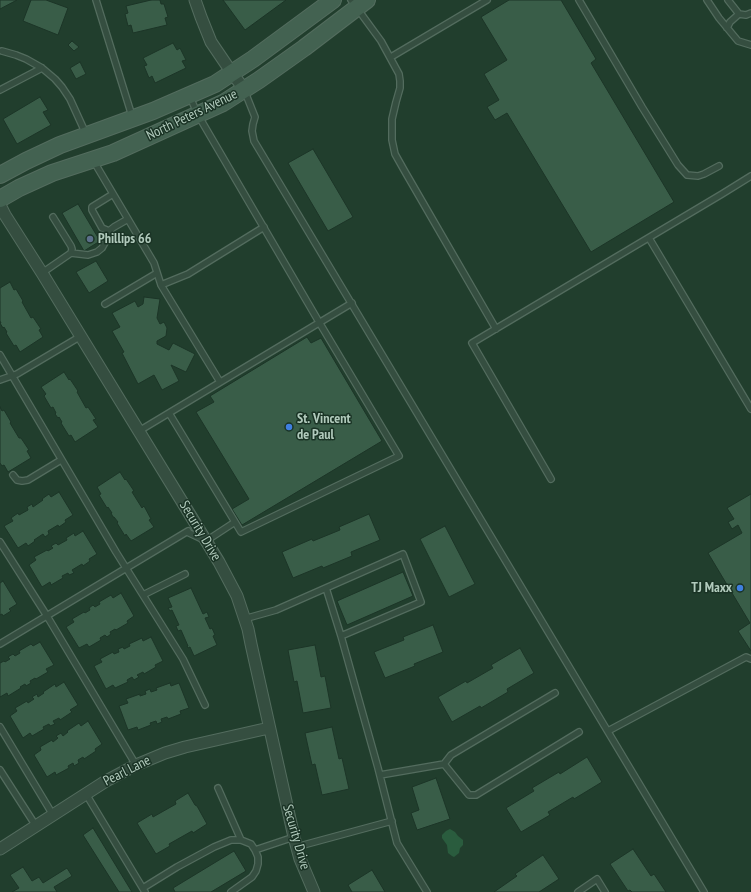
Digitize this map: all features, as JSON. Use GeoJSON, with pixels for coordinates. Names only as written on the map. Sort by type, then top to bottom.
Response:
{"type":"FeatureCollection","features":[{"type":"Feature","properties":{"kind":"main road","name":"North Peters Avenue"},"geometry":{"type":"LineString","coordinates":[[0,175],[26,161],[60,146],[133,119],[215,84],[253,59],[333,0]]}},
{"type":"Feature","properties":{"kind":"main road","name":"North Peters Avenue"},"geometry":{"type":"LineString","coordinates":[[0,199],[19,188],[52,173],[113,153],[223,103],[304,48],[358,3]]}},
{"type":"Feature","properties":{"kind":"street"},"geometry":{"type":"LineString","coordinates":[[196,0],[201,18],[212,42],[244,90]]}},
{"type":"Feature","properties":{"kind":"street","name":"Security Drive"},"geometry":{"type":"LineString","coordinates":[[0,206],[82,336],[219,562],[237,596],[251,644],[295,842],[314,892]]}},
{"type":"Feature","properties":{"kind":"street","name":"Pearl Lane"},"geometry":{"type":"LineString","coordinates":[[0,849],[118,774],[136,765],[185,746],[269,728]]}},
{"type":"Feature","properties":{"kind":"lane"},"geometry":{"type":"LineString","coordinates":[[96,0],[133,119]]}},
{"type":"Feature","properties":{"kind":"lane"},"geometry":{"type":"LineString","coordinates":[[391,57],[487,0]]}},
{"type":"Feature","properties":{"kind":"lane"},"geometry":{"type":"LineString","coordinates":[[579,0],[678,165],[687,175],[698,176],[719,166]]}},
{"type":"Feature","properties":{"kind":"lane"},"geometry":{"type":"LineString","coordinates":[[707,0],[719,18],[738,41],[751,45]]}},
{"type":"Feature","properties":{"kind":"lane"},"geometry":{"type":"LineString","coordinates":[[728,0],[739,14],[746,15],[751,13]]}},
{"type":"Feature","properties":{"kind":"lane"},"geometry":{"type":"LineString","coordinates":[[358,3],[398,71],[400,81],[399,92],[392,119],[392,140],[396,154],[496,329]]}},
{"type":"Feature","properties":{"kind":"lane"},"geometry":{"type":"LineString","coordinates":[[727,28],[730,22],[739,14]]}},
{"type":"Feature","properties":{"kind":"lane"},"geometry":{"type":"LineString","coordinates":[[1,50],[26,59],[42,68],[55,79],[73,105],[86,136]]}},
{"type":"Feature","properties":{"kind":"lane"},"geometry":{"type":"LineString","coordinates":[[0,90],[42,68]]}},
{"type":"Feature","properties":{"kind":"lane"},"geometry":{"type":"LineString","coordinates":[[244,90],[256,117],[252,127],[254,141],[704,892]]}},
{"type":"Feature","properties":{"kind":"lane"},"geometry":{"type":"LineString","coordinates":[[168,413],[241,532],[399,456],[198,115],[189,95]]}},
{"type":"Feature","properties":{"kind":"lane"},"geometry":{"type":"LineString","coordinates":[[93,160],[154,263],[161,285],[220,382]]}},
{"type":"Feature","properties":{"kind":"lane"},"geometry":{"type":"LineString","coordinates":[[552,479],[472,343],[751,176]]}},
{"type":"Feature","properties":{"kind":"lane"},"geometry":{"type":"LineString","coordinates":[[109,232],[102,228],[92,210],[92,207],[113,194]]}},
{"type":"Feature","properties":{"kind":"lane"},"geometry":{"type":"LineString","coordinates":[[53,217],[71,246],[71,254]]}},
{"type":"Feature","properties":{"kind":"lane"},"geometry":{"type":"LineString","coordinates":[[42,273],[71,254],[88,255],[97,252],[102,248],[109,232],[114,227],[128,219]]}},
{"type":"Feature","properties":{"kind":"lane"},"geometry":{"type":"LineString","coordinates":[[161,285],[188,274],[264,228]]}},
{"type":"Feature","properties":{"kind":"lane"},"geometry":{"type":"LineString","coordinates":[[649,238],[751,409]]}},
{"type":"Feature","properties":{"kind":"lane"},"geometry":{"type":"LineString","coordinates":[[105,304],[157,273]]}},
{"type":"Feature","properties":{"kind":"lane"},"geometry":{"type":"LineString","coordinates":[[139,431],[352,303]]}},
{"type":"Feature","properties":{"kind":"lane"},"geometry":{"type":"LineString","coordinates":[[0,380],[18,374],[82,336]]}},
{"type":"Feature","properties":{"kind":"lane"},"geometry":{"type":"LineString","coordinates":[[0,355],[126,568],[183,659],[205,705]]}},
{"type":"Feature","properties":{"kind":"lane"},"geometry":{"type":"LineString","coordinates":[[13,475],[17,480],[28,480],[61,460]]}},
{"type":"Feature","properties":{"kind":"lane"},"geometry":{"type":"LineString","coordinates":[[187,532],[206,541],[235,522]]}},
{"type":"Feature","properties":{"kind":"lane"},"geometry":{"type":"LineString","coordinates":[[0,644],[197,526]]}},
{"type":"Feature","properties":{"kind":"lane"},"geometry":{"type":"LineString","coordinates":[[0,542],[47,616],[136,765]]}},
{"type":"Feature","properties":{"kind":"lane"},"geometry":{"type":"LineString","coordinates":[[244,619],[276,610],[403,554],[421,602],[341,636]]}},
{"type":"Feature","properties":{"kind":"lane"},"geometry":{"type":"LineString","coordinates":[[143,595],[185,574]]}},
{"type":"Feature","properties":{"kind":"lane"},"geometry":{"type":"LineString","coordinates":[[326,588],[380,775],[397,843],[427,892]]}},
{"type":"Feature","properties":{"kind":"lane"},"geometry":{"type":"LineString","coordinates":[[608,731],[746,656],[751,659]]}},
{"type":"Feature","properties":{"kind":"lane"},"geometry":{"type":"LineString","coordinates":[[380,775],[444,764],[451,755],[554,693]]}},
{"type":"Feature","properties":{"kind":"lane"},"geometry":{"type":"LineString","coordinates":[[0,727],[53,815]]}},
{"type":"Feature","properties":{"kind":"lane"},"geometry":{"type":"LineString","coordinates":[[444,764],[469,795],[476,795],[579,732]]}},
{"type":"Feature","properties":{"kind":"lane"},"geometry":{"type":"LineString","coordinates":[[0,770],[36,826]]}},
{"type":"Feature","properties":{"kind":"lane"},"geometry":{"type":"LineString","coordinates":[[218,788],[241,840]]}},
{"type":"Feature","properties":{"kind":"lane"},"geometry":{"type":"LineString","coordinates":[[86,794],[144,890],[177,867],[214,847],[231,840],[248,842],[255,850],[258,860],[257,867],[250,879],[231,892]]}},
{"type":"Feature","properties":{"kind":"lane"},"geometry":{"type":"LineString","coordinates":[[255,850],[392,821]]}},
{"type":"Feature","properties":{"kind":"lane"},"geometry":{"type":"LineString","coordinates":[[578,892],[597,879],[605,892]]}},
{"type":"Feature","properties":{"kind":"shaded area"},"geometry":{"type":"Polygon","coordinates":[[[450,829],[463,840],[463,845],[460,848],[459,853],[454,857],[448,853],[447,845],[442,838],[442,835],[450,829]]]}},
{"type":"Feature","properties":{"kind":"building"},"geometry":{"type":"Polygon","coordinates":[[[0,0],[17,0],[0,9],[0,0]]]}},
{"type":"Feature","properties":{"kind":"building"},"geometry":{"type":"Polygon","coordinates":[[[31,0],[46,0],[68,8],[58,35],[23,21],[31,0]]]}},
{"type":"Feature","properties":{"kind":"building"},"geometry":{"type":"Polygon","coordinates":[[[151,0],[160,0],[161,4],[164,4],[168,17],[165,18],[167,25],[133,33],[131,25],[128,26],[125,14],[128,13],[126,6],[151,0]]]}},
{"type":"Feature","properties":{"kind":"building"},"geometry":{"type":"Polygon","coordinates":[[[223,0],[286,0],[245,30],[223,0]]]}},
{"type":"Feature","properties":{"kind":"building"},"geometry":{"type":"Polygon","coordinates":[[[509,0],[561,0],[596,59],[591,63],[674,202],[591,252],[507,113],[495,120],[487,107],[499,100],[484,74],[507,60],[481,17],[509,0]]]}},
{"type":"Feature","properties":{"kind":"building"},"geometry":{"type":"Polygon","coordinates":[[[72,41],[79,47],[74,51],[68,45],[72,41]]]}},
{"type":"Feature","properties":{"kind":"building"},"geometry":{"type":"Polygon","coordinates":[[[173,43],[177,50],[180,48],[186,60],[182,61],[186,68],[155,83],[152,76],[149,78],[144,66],[147,65],[143,58],[173,43]]]}},
{"type":"Feature","properties":{"kind":"building"},"geometry":{"type":"Polygon","coordinates":[[[80,62],[86,74],[76,79],[70,68],[80,62]]]}},
{"type":"Feature","properties":{"kind":"building"},"geometry":{"type":"Polygon","coordinates":[[[40,97],[48,110],[43,112],[51,125],[17,144],[3,119],[40,97]]]}},
{"type":"Feature","properties":{"kind":"building"},"geometry":{"type":"Polygon","coordinates":[[[313,149],[353,217],[328,231],[288,163],[313,149]]]}},
{"type":"Feature","properties":{"kind":"building"},"geometry":{"type":"Polygon","coordinates":[[[78,204],[100,241],[84,251],[62,213],[78,204]]]}},
{"type":"Feature","properties":{"kind":"building"},"geometry":{"type":"Polygon","coordinates":[[[96,261],[108,281],[89,293],[76,272],[96,261]]]}},
{"type":"Feature","properties":{"kind":"building"},"geometry":{"type":"Polygon","coordinates":[[[10,282],[14,290],[16,289],[23,301],[22,302],[31,318],[33,317],[41,329],[39,330],[43,337],[20,352],[16,345],[14,346],[4,327],[3,328],[0,323],[0,288],[10,282]]]}},
{"type":"Feature","properties":{"kind":"building"},"geometry":{"type":"Polygon","coordinates":[[[144,297],[160,299],[157,318],[160,324],[164,322],[167,328],[166,336],[157,341],[157,344],[169,350],[173,343],[195,354],[186,372],[171,365],[179,381],[162,390],[154,375],[138,384],[122,353],[124,352],[112,331],[120,327],[112,313],[135,301],[138,307],[143,304],[144,297]]]}},
{"type":"Feature","properties":{"kind":"building","name":"St. Vincent de Paul"},"geometry":{"type":"Polygon","coordinates":[[[307,337],[311,343],[321,338],[382,441],[242,525],[232,509],[249,499],[196,412],[214,402],[210,396],[307,337]]]}},
{"type":"Feature","properties":{"kind":"building"},"geometry":{"type":"Polygon","coordinates":[[[64,372],[78,391],[77,392],[86,408],[88,407],[96,419],[93,420],[98,427],[75,442],[71,435],[69,436],[59,417],[58,418],[55,414],[56,413],[53,407],[51,408],[44,396],[46,394],[41,387],[64,372]]]}},
{"type":"Feature","properties":{"kind":"building"},"geometry":{"type":"Polygon","coordinates":[[[0,407],[2,411],[4,410],[19,438],[21,438],[29,450],[27,451],[31,458],[8,472],[4,465],[2,466],[0,463],[0,407]]]}},
{"type":"Feature","properties":{"kind":"building"},"geometry":{"type":"Polygon","coordinates":[[[120,472],[134,491],[132,492],[142,508],[144,506],[151,519],[149,520],[154,527],[131,541],[126,534],[125,536],[117,523],[118,522],[113,517],[108,507],[107,508],[99,495],[101,494],[97,487],[120,472]]]}},
{"type":"Feature","properties":{"kind":"building"},"geometry":{"type":"Polygon","coordinates":[[[59,492],[73,515],[65,520],[66,522],[59,527],[58,525],[48,531],[49,534],[45,537],[43,534],[28,546],[26,543],[18,548],[4,526],[13,521],[11,518],[18,513],[19,515],[28,510],[27,507],[32,504],[33,507],[49,494],[51,497],[59,492]]]}},
{"type":"Feature","properties":{"kind":"building","name":"TJ Maxx"},"geometry":{"type":"Polygon","coordinates":[[[751,494],[751,651],[738,631],[750,623],[708,553],[742,533],[738,525],[732,529],[728,522],[734,519],[727,508],[751,494]]]}},
{"type":"Feature","properties":{"kind":"building"},"geometry":{"type":"Polygon","coordinates":[[[369,514],[380,540],[351,552],[352,556],[293,578],[282,552],[312,539],[313,541],[340,530],[339,527],[369,514]]]}},
{"type":"Feature","properties":{"kind":"building"},"geometry":{"type":"Polygon","coordinates":[[[445,526],[475,584],[449,597],[420,539],[445,526]]]}},
{"type":"Feature","properties":{"kind":"building"},"geometry":{"type":"Polygon","coordinates":[[[83,531],[97,554],[89,559],[90,561],[83,566],[82,564],[72,570],[74,573],[69,575],[68,573],[62,576],[63,578],[51,585],[50,582],[42,587],[29,565],[36,560],[34,557],[53,548],[51,546],[56,543],[58,545],[67,540],[66,538],[74,533],[75,536],[83,531]]]}},
{"type":"Feature","properties":{"kind":"building"},"geometry":{"type":"Polygon","coordinates":[[[403,572],[413,596],[347,625],[337,601],[403,572]]]}},
{"type":"Feature","properties":{"kind":"building"},"geometry":{"type":"Polygon","coordinates":[[[3,581],[17,604],[9,609],[11,611],[3,616],[2,614],[0,615],[0,583],[3,581]]]}},
{"type":"Feature","properties":{"kind":"building"},"geometry":{"type":"Polygon","coordinates":[[[191,588],[203,614],[207,612],[209,617],[205,618],[210,629],[212,628],[215,635],[213,636],[217,645],[194,656],[190,647],[188,648],[187,646],[181,630],[178,631],[176,626],[179,625],[172,610],[170,611],[168,608],[172,607],[168,598],[191,588]]]}},
{"type":"Feature","properties":{"kind":"building"},"geometry":{"type":"Polygon","coordinates":[[[121,593],[134,616],[127,621],[128,623],[110,632],[111,634],[107,637],[105,635],[100,638],[101,640],[89,647],[87,644],[79,648],[66,627],[74,622],[72,619],[90,610],[89,608],[93,605],[95,607],[100,604],[99,602],[111,595],[113,598],[121,593]]]}},
{"type":"Feature","properties":{"kind":"building"},"geometry":{"type":"Polygon","coordinates":[[[433,625],[443,652],[414,664],[415,666],[385,678],[374,652],[404,640],[403,637],[433,625]]]}},
{"type":"Feature","properties":{"kind":"building"},"geometry":{"type":"Polygon","coordinates":[[[151,637],[163,661],[155,665],[156,667],[144,674],[143,672],[137,675],[139,677],[134,680],[132,677],[127,680],[128,682],[115,688],[113,685],[106,689],[94,666],[102,662],[100,659],[113,652],[114,654],[119,652],[118,649],[123,647],[124,649],[130,646],[129,644],[142,638],[143,641],[151,637]]]}},
{"type":"Feature","properties":{"kind":"building"},"geometry":{"type":"Polygon","coordinates":[[[40,642],[54,665],[46,669],[48,672],[30,681],[31,683],[26,686],[25,684],[8,696],[7,693],[0,697],[0,663],[10,659],[8,657],[13,654],[15,656],[20,653],[19,651],[31,644],[33,646],[40,642]]]}},
{"type":"Feature","properties":{"kind":"building"},"geometry":{"type":"Polygon","coordinates":[[[315,645],[321,677],[325,676],[331,708],[303,713],[297,681],[294,682],[288,650],[315,645]]]}},
{"type":"Feature","properties":{"kind":"building"},"geometry":{"type":"Polygon","coordinates":[[[520,648],[534,673],[507,689],[508,692],[481,708],[480,706],[452,722],[438,697],[493,668],[491,665],[520,648]]]}},
{"type":"Feature","properties":{"kind":"building"},"geometry":{"type":"Polygon","coordinates":[[[64,682],[78,705],[70,710],[72,712],[60,720],[59,718],[53,721],[55,724],[50,726],[49,724],[43,727],[44,729],[32,736],[30,733],[23,738],[10,716],[17,711],[15,708],[27,701],[28,703],[34,699],[32,697],[37,694],[38,697],[55,684],[56,687],[64,682]]]}},
{"type":"Feature","properties":{"kind":"building"},"geometry":{"type":"Polygon","coordinates":[[[170,683],[171,686],[179,683],[189,708],[180,711],[181,714],[168,719],[167,717],[161,719],[162,722],[157,724],[156,721],[150,723],[151,725],[138,730],[137,727],[128,730],[119,706],[128,703],[126,699],[140,694],[140,696],[146,694],[145,691],[150,689],[151,692],[157,690],[156,688],[170,683]]]}},
{"type":"Feature","properties":{"kind":"building"},"geometry":{"type":"Polygon","coordinates":[[[88,721],[102,744],[95,749],[96,751],[84,759],[83,757],[78,760],[79,763],[74,766],[73,763],[68,766],[69,768],[56,775],[55,772],[47,777],[34,755],[41,750],[40,747],[52,740],[53,742],[58,738],[56,736],[61,733],[63,736],[68,732],[67,731],[79,723],[81,726],[88,721]]]}},
{"type":"Feature","properties":{"kind":"building"},"geometry":{"type":"Polygon","coordinates":[[[332,727],[339,759],[342,758],[349,789],[322,795],[315,764],[312,765],[305,733],[332,727]]]}},
{"type":"Feature","properties":{"kind":"building"},"geometry":{"type":"Polygon","coordinates":[[[587,757],[602,782],[574,799],[573,797],[548,812],[550,815],[521,832],[506,808],[534,791],[532,788],[559,772],[560,774],[587,757]]]}},
{"type":"Feature","properties":{"kind":"building"},"geometry":{"type":"Polygon","coordinates":[[[436,778],[450,819],[417,830],[411,813],[419,810],[412,787],[436,778]]]}},
{"type":"Feature","properties":{"kind":"building"},"geometry":{"type":"Polygon","coordinates":[[[188,793],[207,824],[193,833],[192,831],[169,844],[170,846],[156,854],[137,823],[152,814],[153,817],[176,804],[175,801],[188,793]]]}},
{"type":"Feature","properties":{"kind":"building"},"geometry":{"type":"Polygon","coordinates":[[[93,828],[132,892],[119,892],[83,835],[93,828]]]}},
{"type":"Feature","properties":{"kind":"building"},"geometry":{"type":"Polygon","coordinates":[[[633,849],[651,876],[654,874],[666,892],[628,891],[610,864],[633,849]]]}},
{"type":"Feature","properties":{"kind":"building"},"geometry":{"type":"Polygon","coordinates":[[[234,851],[246,871],[211,892],[175,892],[173,888],[234,851]]]}},
{"type":"Feature","properties":{"kind":"building"},"geometry":{"type":"Polygon","coordinates":[[[543,855],[559,879],[539,892],[494,892],[517,876],[515,874],[543,855]]]}},
{"type":"Feature","properties":{"kind":"building"},"geometry":{"type":"Polygon","coordinates":[[[23,867],[32,881],[39,877],[43,883],[67,868],[72,876],[54,887],[57,892],[12,892],[19,888],[10,875],[23,867]]]}},
{"type":"Feature","properties":{"kind":"building"},"geometry":{"type":"Polygon","coordinates":[[[372,870],[385,892],[352,892],[348,885],[372,870]]]}},
{"type":"Feature","properties":{"kind":"place","name":"Phillips 66"},"geometry":{"type":"Point","coordinates":[90,239]}},
{"type":"Feature","properties":{"kind":"place","name":"St. Vincent de Paul"},"geometry":{"type":"Point","coordinates":[289,427]}},
{"type":"Feature","properties":{"kind":"place","name":"TJ Maxx"},"geometry":{"type":"Point","coordinates":[740,588]}}]}
